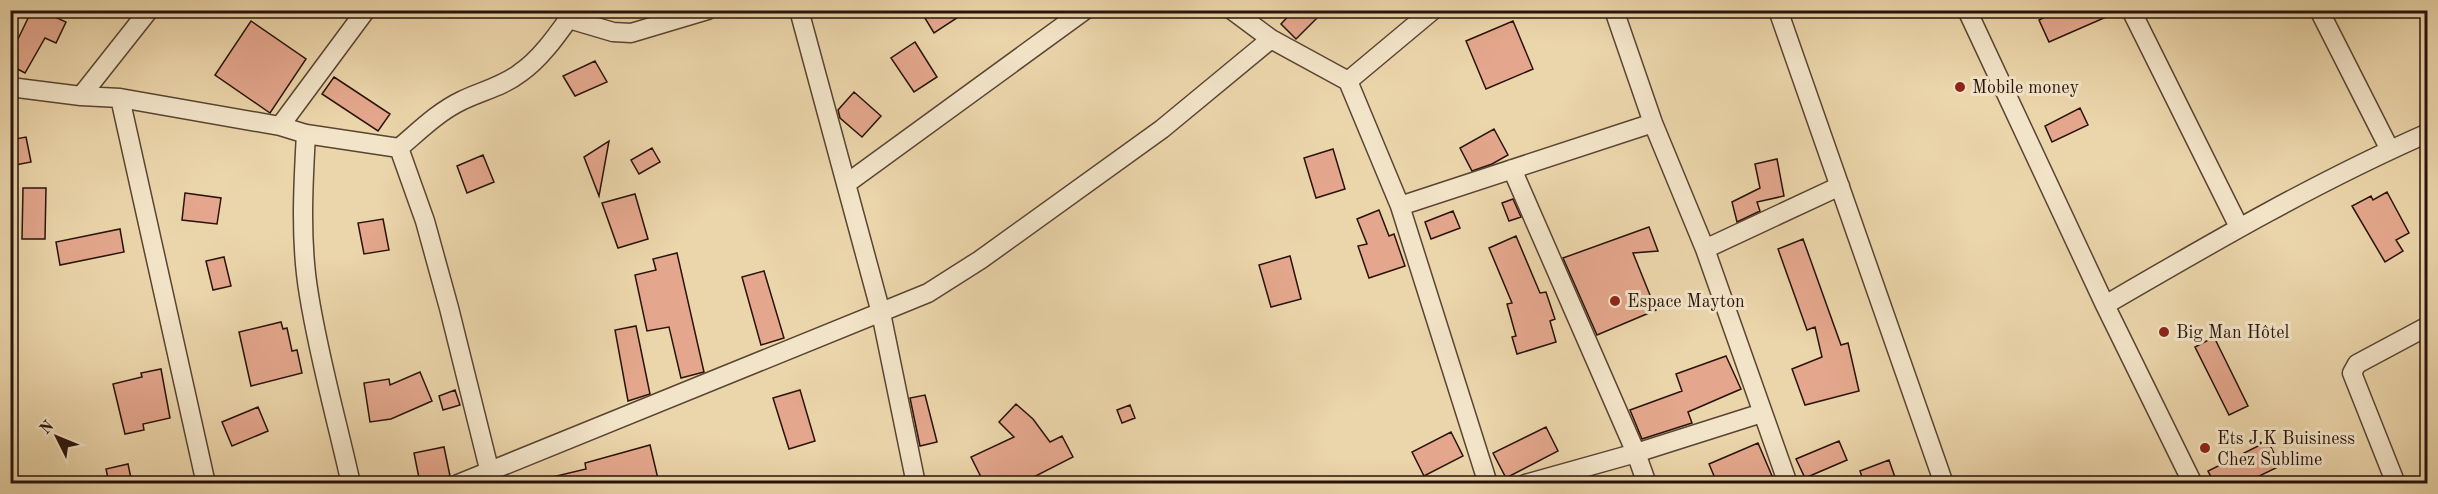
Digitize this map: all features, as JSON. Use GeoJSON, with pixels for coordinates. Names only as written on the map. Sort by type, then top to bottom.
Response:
{"type":"FeatureCollection","features":[{"type":"Feature","properties":{"kind":"street"},"geometry":{"type":"LineString","coordinates":[[81,96],[149,10]]}},
{"type":"Feature","properties":{"kind":"street"},"geometry":{"type":"LineString","coordinates":[[280,126],[366,10]]}},
{"type":"Feature","properties":{"kind":"street"},"geometry":{"type":"LineString","coordinates":[[10,87],[81,96],[120,98],[280,126],[306,134],[399,148],[430,121],[460,101],[500,86],[521,73],[539,56],[572,15],[597,29],[632,33],[708,10]]}},
{"type":"Feature","properties":{"kind":"street"},"geometry":{"type":"LineString","coordinates":[[799,10],[881,314],[916,483]]}},
{"type":"Feature","properties":{"kind":"street"},"geometry":{"type":"LineString","coordinates":[[846,184],[1085,10]]}},
{"type":"Feature","properties":{"kind":"street"},"geometry":{"type":"LineString","coordinates":[[1232,10],[1271,39],[1348,81],[1400,206],[1488,483]]}},
{"type":"Feature","properties":{"kind":"street"},"geometry":{"type":"LineString","coordinates":[[1348,81],[1433,10]]}},
{"type":"Feature","properties":{"kind":"street"},"geometry":{"type":"LineString","coordinates":[[1614,10],[1653,123],[1705,249],[1788,483]]}},
{"type":"Feature","properties":{"kind":"street"},"geometry":{"type":"LineString","coordinates":[[1778,10],[1944,483]]}},
{"type":"Feature","properties":{"kind":"street"},"geometry":{"type":"LineString","coordinates":[[1967,10],[2104,305],[2193,483]]}},
{"type":"Feature","properties":{"kind":"street"},"geometry":{"type":"LineString","coordinates":[[2131,10],[2239,227]]}},
{"type":"Feature","properties":{"kind":"street"},"geometry":{"type":"LineString","coordinates":[[2319,10],[2390,150]]}},
{"type":"Feature","properties":{"kind":"street"},"geometry":{"type":"LineString","coordinates":[[458,483],[491,477],[928,294],[980,260],[1162,129],[1271,39]]}},
{"type":"Feature","properties":{"kind":"street"},"geometry":{"type":"LineString","coordinates":[[120,98],[206,483]]}},
{"type":"Feature","properties":{"kind":"street"},"geometry":{"type":"LineString","coordinates":[[1400,206],[1653,123]]}},
{"type":"Feature","properties":{"kind":"street"},"geometry":{"type":"LineString","coordinates":[[2104,305],[2239,227],[2427,133]]}},
{"type":"Feature","properties":{"kind":"street"},"geometry":{"type":"LineString","coordinates":[[306,134],[304,175],[309,294],[351,483]]}},
{"type":"Feature","properties":{"kind":"street"},"geometry":{"type":"LineString","coordinates":[[399,148],[425,221],[491,477]]}},
{"type":"Feature","properties":{"kind":"street"},"geometry":{"type":"LineString","coordinates":[[1512,169],[1647,483]]}},
{"type":"Feature","properties":{"kind":"street"},"geometry":{"type":"LineString","coordinates":[[1705,249],[1840,186]]}},
{"type":"Feature","properties":{"kind":"street"},"geometry":{"type":"LineString","coordinates":[[2396,483],[2352,373],[2357,364],[2427,326]]}},
{"type":"Feature","properties":{"kind":"street"},"geometry":{"type":"LineString","coordinates":[[1525,483],[1636,453],[1762,413]]}},
{"type":"Feature","properties":{"kind":"building"},"geometry":{"type":"Polygon","coordinates":[[[32,10],[40,10],[66,22],[56,43],[45,38],[25,73],[10,65],[10,37],[17,41],[32,10]]]}},
{"type":"Feature","properties":{"kind":"building"},"geometry":{"type":"Polygon","coordinates":[[[920,10],[969,10],[934,33],[920,10]]]}},
{"type":"Feature","properties":{"kind":"building"},"geometry":{"type":"Polygon","coordinates":[[[1294,10],[1309,10],[1317,18],[1296,39],[1281,24],[1294,10]]]}},
{"type":"Feature","properties":{"kind":"building"},"geometry":{"type":"Polygon","coordinates":[[[2059,10],[2120,11],[2049,42],[2039,20],[2059,10]]]}},
{"type":"Feature","properties":{"kind":"building"},"geometry":{"type":"Polygon","coordinates":[[[251,21],[306,59],[270,113],[215,75],[251,21]]]}},
{"type":"Feature","properties":{"kind":"building"},"geometry":{"type":"Polygon","coordinates":[[[1513,21],[1533,69],[1486,89],[1466,41],[1513,21]]]}},
{"type":"Feature","properties":{"kind":"building"},"geometry":{"type":"Polygon","coordinates":[[[915,42],[937,77],[914,92],[891,58],[915,42]]]}},
{"type":"Feature","properties":{"kind":"building"},"geometry":{"type":"Polygon","coordinates":[[[595,61],[607,82],[575,96],[563,76],[595,61]]]}},
{"type":"Feature","properties":{"kind":"building"},"geometry":{"type":"Polygon","coordinates":[[[334,77],[390,114],[378,131],[322,94],[334,77]]]}},
{"type":"Feature","properties":{"kind":"building"},"geometry":{"type":"Polygon","coordinates":[[[854,92],[881,116],[862,137],[840,118],[838,110],[854,92]]]}},
{"type":"Feature","properties":{"kind":"building"},"geometry":{"type":"Polygon","coordinates":[[[2080,108],[2088,125],[2052,142],[2045,126],[2080,108]]]}},
{"type":"Feature","properties":{"kind":"building"},"geometry":{"type":"Polygon","coordinates":[[[1494,129],[1508,155],[1472,171],[1460,148],[1494,129]]]}},
{"type":"Feature","properties":{"kind":"building"},"geometry":{"type":"Polygon","coordinates":[[[26,137],[31,162],[10,166],[10,140],[26,137]]]}},
{"type":"Feature","properties":{"kind":"building"},"geometry":{"type":"Polygon","coordinates":[[[609,141],[599,196],[584,157],[609,141]]]}},
{"type":"Feature","properties":{"kind":"building"},"geometry":{"type":"Polygon","coordinates":[[[652,148],[660,162],[639,174],[631,160],[652,148]]]}},
{"type":"Feature","properties":{"kind":"building"},"geometry":{"type":"Polygon","coordinates":[[[1333,149],[1345,189],[1316,198],[1304,158],[1333,149]]]}},
{"type":"Feature","properties":{"kind":"building"},"geometry":{"type":"Polygon","coordinates":[[[483,155],[494,182],[467,193],[457,166],[483,155]]]}},
{"type":"Feature","properties":{"kind":"building"},"geometry":{"type":"Polygon","coordinates":[[[1777,159],[1784,196],[1757,202],[1760,211],[1737,222],[1732,202],[1760,188],[1755,164],[1777,159]]]}},
{"type":"Feature","properties":{"kind":"building"},"geometry":{"type":"Polygon","coordinates":[[[23,188],[46,188],[45,239],[22,239],[23,188]]]}},
{"type":"Feature","properties":{"kind":"building"},"geometry":{"type":"Polygon","coordinates":[[[2387,192],[2409,233],[2396,240],[2403,251],[2385,262],[2352,206],[2371,196],[2373,200],[2387,192]]]}},
{"type":"Feature","properties":{"kind":"building"},"geometry":{"type":"Polygon","coordinates":[[[185,193],[221,198],[217,224],[182,220],[185,193]]]}},
{"type":"Feature","properties":{"kind":"building"},"geometry":{"type":"Polygon","coordinates":[[[635,194],[648,239],[618,248],[602,203],[635,194]]]}},
{"type":"Feature","properties":{"kind":"building"},"geometry":{"type":"Polygon","coordinates":[[[1513,199],[1521,217],[1509,221],[1502,203],[1513,199]]]}},
{"type":"Feature","properties":{"kind":"building"},"geometry":{"type":"Polygon","coordinates":[[[1379,210],[1389,236],[1394,234],[1405,266],[1369,278],[1358,246],[1367,244],[1357,219],[1379,210]]]}},
{"type":"Feature","properties":{"kind":"building"},"geometry":{"type":"Polygon","coordinates":[[[1453,211],[1460,228],[1431,239],[1425,222],[1453,211]]]}},
{"type":"Feature","properties":{"kind":"building"},"geometry":{"type":"Polygon","coordinates":[[[383,219],[389,250],[364,254],[358,223],[383,219]]]}},
{"type":"Feature","properties":{"kind":"building"},"geometry":{"type":"Polygon","coordinates":[[[1649,227],[1658,251],[1633,253],[1656,310],[1597,335],[1563,258],[1649,227]]]}},
{"type":"Feature","properties":{"kind":"building"},"geometry":{"type":"Polygon","coordinates":[[[120,229],[124,252],[60,265],[56,242],[120,229]]]}},
{"type":"Feature","properties":{"kind":"building"},"geometry":{"type":"Polygon","coordinates":[[[1516,236],[1540,293],[1546,292],[1555,319],[1550,321],[1556,342],[1517,354],[1512,337],[1516,336],[1507,304],[1512,303],[1489,248],[1516,236]]]}},
{"type":"Feature","properties":{"kind":"building"},"geometry":{"type":"Polygon","coordinates":[[[1803,239],[1841,345],[1848,343],[1859,391],[1805,405],[1792,369],[1822,357],[1815,327],[1807,330],[1778,249],[1803,239]]]}},
{"type":"Feature","properties":{"kind":"building"},"geometry":{"type":"Polygon","coordinates":[[[677,253],[704,372],[681,378],[669,327],[647,331],[635,275],[656,270],[653,259],[677,253]]]}},
{"type":"Feature","properties":{"kind":"building"},"geometry":{"type":"Polygon","coordinates":[[[1290,256],[1301,299],[1271,307],[1259,265],[1290,256]]]}},
{"type":"Feature","properties":{"kind":"building"},"geometry":{"type":"Polygon","coordinates":[[[224,257],[231,286],[213,290],[206,261],[224,257]]]}},
{"type":"Feature","properties":{"kind":"building"},"geometry":{"type":"Polygon","coordinates":[[[764,271],[784,338],[761,345],[742,277],[764,271]]]}},
{"type":"Feature","properties":{"kind":"building"},"geometry":{"type":"Polygon","coordinates":[[[281,322],[283,329],[287,328],[292,351],[297,350],[302,373],[251,386],[239,332],[281,322]]]}},
{"type":"Feature","properties":{"kind":"building"},"geometry":{"type":"Polygon","coordinates":[[[636,326],[650,394],[628,401],[615,330],[636,326]]]}},
{"type":"Feature","properties":{"kind":"building"},"geometry":{"type":"Polygon","coordinates":[[[2214,337],[2248,406],[2229,415],[2195,347],[2214,337]]]}},
{"type":"Feature","properties":{"kind":"building"},"geometry":{"type":"Polygon","coordinates":[[[1726,356],[1741,389],[1688,412],[1692,423],[1642,439],[1630,410],[1682,391],[1676,374],[1726,356]]]}},
{"type":"Feature","properties":{"kind":"building"},"geometry":{"type":"Polygon","coordinates":[[[161,369],[170,418],[143,424],[144,430],[125,434],[113,384],[142,377],[141,373],[161,369]]]}},
{"type":"Feature","properties":{"kind":"building"},"geometry":{"type":"Polygon","coordinates":[[[420,372],[432,401],[391,419],[370,422],[364,383],[389,379],[390,385],[420,372]]]}},
{"type":"Feature","properties":{"kind":"building"},"geometry":{"type":"Polygon","coordinates":[[[455,390],[460,405],[443,410],[439,396],[455,390]]]}},
{"type":"Feature","properties":{"kind":"building"},"geometry":{"type":"Polygon","coordinates":[[[800,390],[815,441],[789,449],[773,398],[800,390]]]}},
{"type":"Feature","properties":{"kind":"building"},"geometry":{"type":"Polygon","coordinates":[[[925,395],[937,442],[920,446],[910,398],[925,395]]]}},
{"type":"Feature","properties":{"kind":"building"},"geometry":{"type":"Polygon","coordinates":[[[1016,404],[1033,419],[1050,442],[1062,436],[1073,457],[1022,483],[984,483],[971,457],[1014,437],[999,422],[1016,404]]]}},
{"type":"Feature","properties":{"kind":"building"},"geometry":{"type":"Polygon","coordinates":[[[1130,405],[1135,418],[1122,423],[1117,410],[1130,405]]]}},
{"type":"Feature","properties":{"kind":"building"},"geometry":{"type":"Polygon","coordinates":[[[258,407],[268,431],[232,446],[222,422],[258,407]]]}},
{"type":"Feature","properties":{"kind":"building"},"geometry":{"type":"Polygon","coordinates":[[[1546,427],[1558,451],[1506,478],[1493,453],[1546,427]]]}},
{"type":"Feature","properties":{"kind":"building"},"geometry":{"type":"Polygon","coordinates":[[[1451,432],[1463,456],[1424,476],[1412,452],[1451,432]]]}},
{"type":"Feature","properties":{"kind":"building"},"geometry":{"type":"Polygon","coordinates":[[[1839,441],[1847,460],[1805,478],[1796,459],[1839,441]]]}},
{"type":"Feature","properties":{"kind":"building"},"geometry":{"type":"Polygon","coordinates":[[[2268,441],[2280,466],[2245,483],[2214,483],[2208,471],[2268,441]]]}},
{"type":"Feature","properties":{"kind":"building"},"geometry":{"type":"Polygon","coordinates":[[[1758,443],[1775,483],[1717,483],[1709,464],[1758,443]]]}},
{"type":"Feature","properties":{"kind":"building"},"geometry":{"type":"Polygon","coordinates":[[[650,445],[659,483],[549,483],[548,478],[586,469],[585,463],[650,445]]]}},
{"type":"Feature","properties":{"kind":"building"},"geometry":{"type":"Polygon","coordinates":[[[444,447],[450,476],[420,483],[414,453],[444,447]]]}},
{"type":"Feature","properties":{"kind":"building"},"geometry":{"type":"Polygon","coordinates":[[[1889,460],[1897,483],[1864,483],[1860,471],[1889,460]]]}},
{"type":"Feature","properties":{"kind":"building"},"geometry":{"type":"Polygon","coordinates":[[[128,464],[132,483],[109,483],[106,469],[128,464]]]}},
{"type":"Feature","properties":{"kind":"place","name":"Mobile money"},"geometry":{"type":"Point","coordinates":[1960,87]}},
{"type":"Feature","properties":{"kind":"place","name":"Espace Mayton"},"geometry":{"type":"Point","coordinates":[1615,301]}},
{"type":"Feature","properties":{"kind":"place","name":"Big Man Hôtel"},"geometry":{"type":"Point","coordinates":[2164,332]}},
{"type":"Feature","properties":{"kind":"place","name":"Ets J.K Buisiness Chez Sublime"},"geometry":{"type":"Point","coordinates":[2205,448]}}]}
